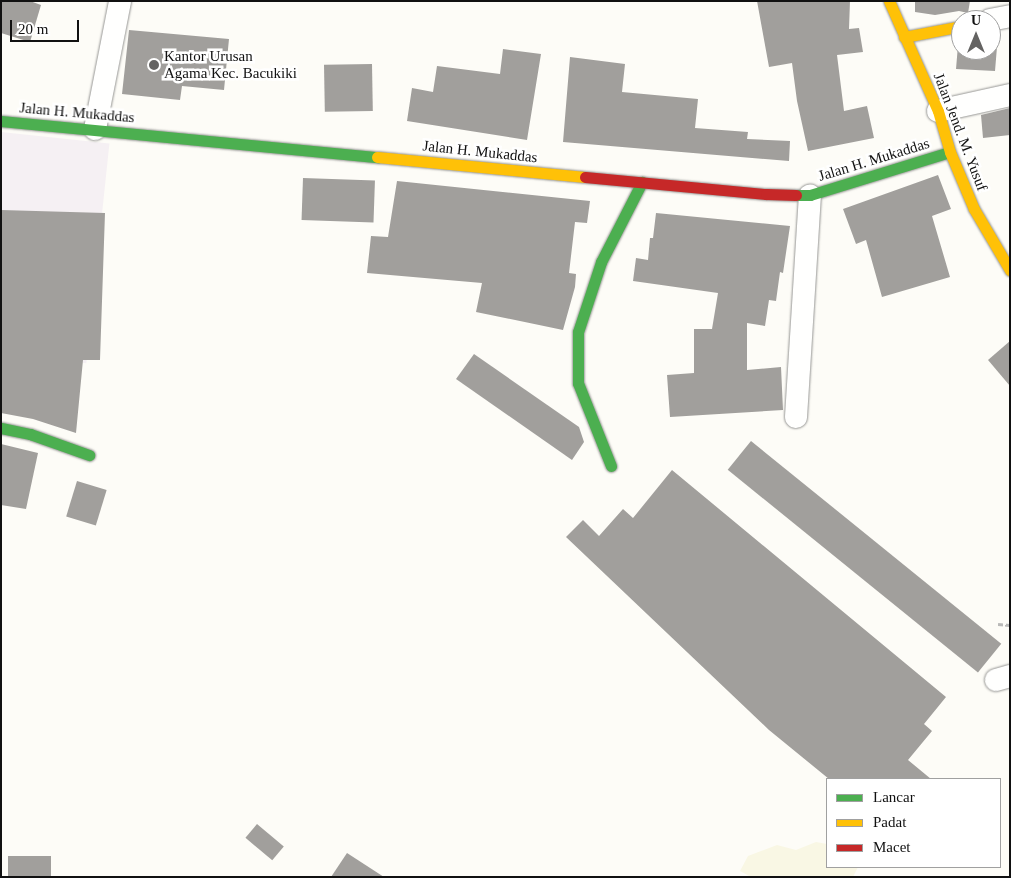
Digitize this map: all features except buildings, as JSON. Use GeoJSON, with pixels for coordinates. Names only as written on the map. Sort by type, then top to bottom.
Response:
{"type":"FeatureCollection","features":[{"type":"Feature","properties":{"kind":"main road","name":"Jalan Jend. M. Yusuf"},"geometry":{"type":"LineString","coordinates":[[889,1],[938,111],[950,152],[974,209],[991,241],[1010,270]]}},
{"type":"Feature","properties":{"kind":"main road"},"geometry":{"type":"LineString","coordinates":[[904,37],[951,28]]}},
{"type":"Feature","properties":{"kind":"main road","name":"Jalan H. Mukaddas"},"geometry":{"type":"LineString","coordinates":[[1,121],[766,194],[810,195],[950,152]]}},
{"type":"Feature","properties":{"kind":"main road"},"geometry":{"type":"LineString","coordinates":[[611,466],[578,383],[578,332],[601,262],[642,182]]}},
{"type":"Feature","properties":{"kind":"main road"},"geometry":{"type":"LineString","coordinates":[[1,428],[30,434],[89,455]]}},
{"type":"Feature","properties":{"kind":"street"},"geometry":{"type":"LineString","coordinates":[[95,129],[120,1]]}},
{"type":"Feature","properties":{"kind":"street"},"geometry":{"type":"LineString","coordinates":[[938,111],[1010,95]]}},
{"type":"Feature","properties":{"kind":"street"},"geometry":{"type":"LineString","coordinates":[[796,417],[810,195]]}},
{"type":"Feature","properties":{"kind":"path"},"geometry":{"type":"LineString","coordinates":[[998,624],[1010,625]]}},
{"type":"Feature","properties":{"kind":"shaded area"},"geometry":{"type":"Polygon","coordinates":[[[1,132],[109,143],[86,363],[1,354],[1,132]]]}},
{"type":"Feature","properties":{"kind":"shaded area"},"geometry":{"type":"Polygon","coordinates":[[[816,842],[826,844],[826,868],[858,868],[853,877],[751,877],[740,871],[748,856],[777,845],[796,850],[816,842]]]}},
{"type":"Feature","properties":{"kind":"traffic: fast"},"geometry":{"type":"LineString","coordinates":[[1,121],[377,157]]}},
{"type":"Feature","properties":{"kind":"traffic: fast"},"geometry":{"type":"LineString","coordinates":[[796,195],[810,195],[950,152]]}},
{"type":"Feature","properties":{"kind":"traffic: fast"},"geometry":{"type":"LineString","coordinates":[[611,466],[578,383],[578,332],[601,262],[642,182]]}},
{"type":"Feature","properties":{"kind":"traffic: fast"},"geometry":{"type":"LineString","coordinates":[[1,428],[30,434],[89,455]]}},
{"type":"Feature","properties":{"kind":"traffic: slow"},"geometry":{"type":"LineString","coordinates":[[889,1],[938,111],[950,152],[974,209],[1010,270]]}},
{"type":"Feature","properties":{"kind":"traffic: slow"},"geometry":{"type":"LineString","coordinates":[[904,37],[951,28]]}},
{"type":"Feature","properties":{"kind":"traffic: slow"},"geometry":{"type":"LineString","coordinates":[[377,157],[585,177]]}},
{"type":"Feature","properties":{"kind":"traffic: jam"},"geometry":{"type":"LineString","coordinates":[[585,177],[766,194],[796,195]]}},
{"type":"Feature","properties":{"kind":"place","name":"Kantor Urusan Agama Kec. Bacukiki"},"geometry":{"type":"Point","coordinates":[154,65]}}]}
